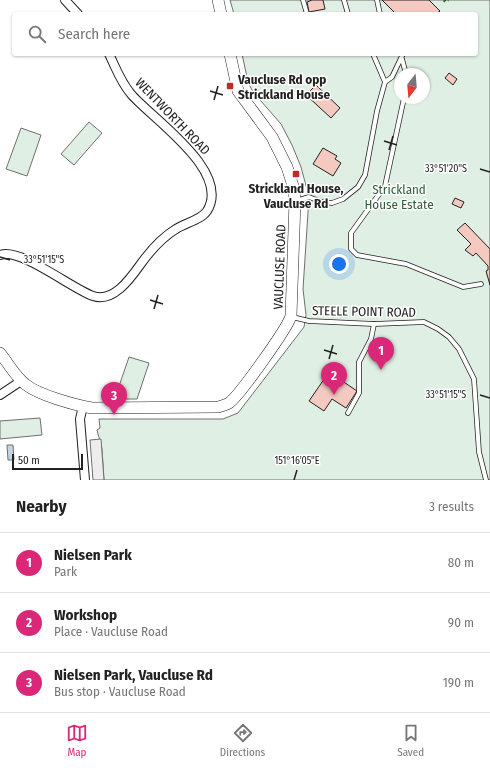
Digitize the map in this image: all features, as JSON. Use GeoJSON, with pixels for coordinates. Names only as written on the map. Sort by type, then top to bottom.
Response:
{"type":"FeatureCollection","features":[{"type":"Feature","properties":{"kind":"street"},"geometry":{"type":"LineString","coordinates":[[65,0],[76,12]]}},
{"type":"Feature","properties":{"kind":"street"},"geometry":{"type":"LineString","coordinates":[[218,0],[221,12]]}},
{"type":"Feature","properties":{"kind":"street","name":"WENTWORTH ROAD"},"geometry":{"type":"LineString","coordinates":[[0,255],[17,256],[40,266],[94,296],[108,296],[119,289],[132,277],[156,244],[176,229],[201,216],[207,210],[211,200],[210,188],[201,163],[191,151],[132,95],[120,80],[110,56]]}},
{"type":"Feature","properties":{"kind":"street","name":"VAUCLUSE ROAD"},"geometry":{"type":"LineString","coordinates":[[82,406],[112,409],[206,408],[229,403],[240,392],[283,332],[291,316],[295,201],[291,179],[280,150],[272,136],[238,91],[230,56]]}},
{"type":"Feature","properties":{"kind":"street"},"geometry":{"type":"LineString","coordinates":[[0,353],[21,381],[27,386],[42,393],[82,406],[80,425],[85,480]]}},
{"type":"Feature","properties":{"kind":"street"},"geometry":{"type":"LineString","coordinates":[[0,395],[21,381]]}},
{"type":"Feature","properties":{"kind":"lane"},"geometry":{"type":"LineString","coordinates":[[303,0],[306,12]]}},
{"type":"Feature","properties":{"kind":"lane"},"geometry":{"type":"LineString","coordinates":[[344,0],[347,12]]}},
{"type":"Feature","properties":{"kind":"lane"},"geometry":{"type":"LineString","coordinates":[[376,0],[379,12]]}},
{"type":"Feature","properties":{"kind":"lane"},"geometry":{"type":"LineString","coordinates":[[295,201],[309,197],[322,202],[332,202],[343,199],[358,187],[365,175],[377,111],[385,82],[374,56]]}},
{"type":"Feature","properties":{"kind":"lane"},"geometry":{"type":"LineString","coordinates":[[385,82],[392,77],[403,56]]}},
{"type":"Feature","properties":{"kind":"lane"},"geometry":{"type":"LineString","coordinates":[[402,59],[404,68]]}},
{"type":"Feature","properties":{"kind":"lane"},"geometry":{"type":"LineString","coordinates":[[403,104],[385,186],[351,233],[351,249],[357,255],[406,264],[462,287],[481,284]]}},
{"type":"Feature","properties":{"kind":"lane","name":"STEELE POINT ROAD"},"geometry":{"type":"LineString","coordinates":[[291,316],[309,321],[374,324],[424,322],[444,333],[459,349],[474,379],[479,452],[486,480]]}},
{"type":"Feature","properties":{"kind":"lane"},"geometry":{"type":"LineString","coordinates":[[348,413],[360,393],[359,362],[371,339],[374,324]]}},
{"type":"Feature","properties":{"kind":"green space","name":"Strickland House Estate"},"geometry":{"type":"Polygon","coordinates":[[[230,0],[490,0],[490,480],[104,480],[102,449],[97,430],[100,428],[99,419],[223,419],[238,413],[304,327],[306,315],[303,289],[309,197],[301,167],[281,124],[253,92],[248,82],[242,56],[478,56],[478,12],[233,12],[230,0]]]}},
{"type":"Feature","properties":{"kind":"green space"},"geometry":{"type":"Polygon","coordinates":[[[89,122],[102,133],[74,165],[61,154],[89,122]]]}},
{"type":"Feature","properties":{"kind":"green space"},"geometry":{"type":"Polygon","coordinates":[[[21,128],[41,135],[27,176],[6,169],[21,128]]]}},
{"type":"Feature","properties":{"kind":"green space"},"geometry":{"type":"Polygon","coordinates":[[[129,357],[149,363],[137,399],[118,399],[117,392],[129,357]]]}},
{"type":"Feature","properties":{"kind":"green space"},"geometry":{"type":"Polygon","coordinates":[[[40,418],[42,435],[0,439],[0,421],[40,418]]]}},
{"type":"Feature","properties":{"kind":"shaded area"},"geometry":{"type":"Polygon","coordinates":[[[101,439],[104,480],[93,480],[90,440],[101,439]]]}},
{"type":"Feature","properties":{"kind":"shaded area"},"geometry":{"type":"Polygon","coordinates":[[[7,445],[13,445],[14,460],[8,460],[7,445]]]}},
{"type":"Feature","properties":{"kind":"building"},"geometry":{"type":"Polygon","coordinates":[[[312,0],[323,0],[325,9],[309,12],[307,2],[312,0]]]}},
{"type":"Feature","properties":{"kind":"building"},"geometry":{"type":"Polygon","coordinates":[[[382,0],[429,0],[440,11],[439,12],[394,12],[382,0]]]}},
{"type":"Feature","properties":{"kind":"building"},"geometry":{"type":"Polygon","coordinates":[[[449,73],[457,79],[453,85],[445,78],[449,73]]]}},
{"type":"Feature","properties":{"kind":"building"},"geometry":{"type":"Polygon","coordinates":[[[316,85],[340,108],[331,118],[306,95],[316,85]]]}},
{"type":"Feature","properties":{"kind":"building"},"geometry":{"type":"Polygon","coordinates":[[[323,148],[337,156],[335,159],[341,163],[333,176],[313,164],[323,148]]]}},
{"type":"Feature","properties":{"kind":"building"},"geometry":{"type":"Polygon","coordinates":[[[455,198],[464,202],[461,208],[452,204],[455,198]]]}},
{"type":"Feature","properties":{"kind":"building"},"geometry":{"type":"Polygon","coordinates":[[[465,223],[490,249],[490,285],[486,271],[488,270],[488,266],[476,253],[473,256],[465,250],[471,244],[457,230],[465,223]]]}},
{"type":"Feature","properties":{"kind":"building"},"geometry":{"type":"Polygon","coordinates":[[[329,372],[357,391],[346,408],[332,399],[324,411],[309,401],[329,372]]]}},
{"type":"Feature","properties":{"kind":"hedge"},"geometry":{"type":"LineString","coordinates":[[444,0],[446,2],[448,0]]}},
{"type":"Feature","properties":{"kind":"place","name":"Vaucluse Rd opp Strickland House"},"geometry":{"type":"Point","coordinates":[230,86]}},
{"type":"Feature","properties":{"kind":"place","name":"Strickland House, Vaucluse Rd"},"geometry":{"type":"Point","coordinates":[296,174]}},
{"type":"Feature","properties":{"kind":"place","name":"Nielsen Park"},"geometry":{"type":"Point","coordinates":[381,370]}},
{"type":"Feature","properties":{"kind":"place","name":"Workshop"},"geometry":{"type":"Point","coordinates":[334,395]}},
{"type":"Feature","properties":{"kind":"place","name":"Nielsen Park, Vaucluse Rd"},"geometry":{"type":"Point","coordinates":[114,415]}}]}
